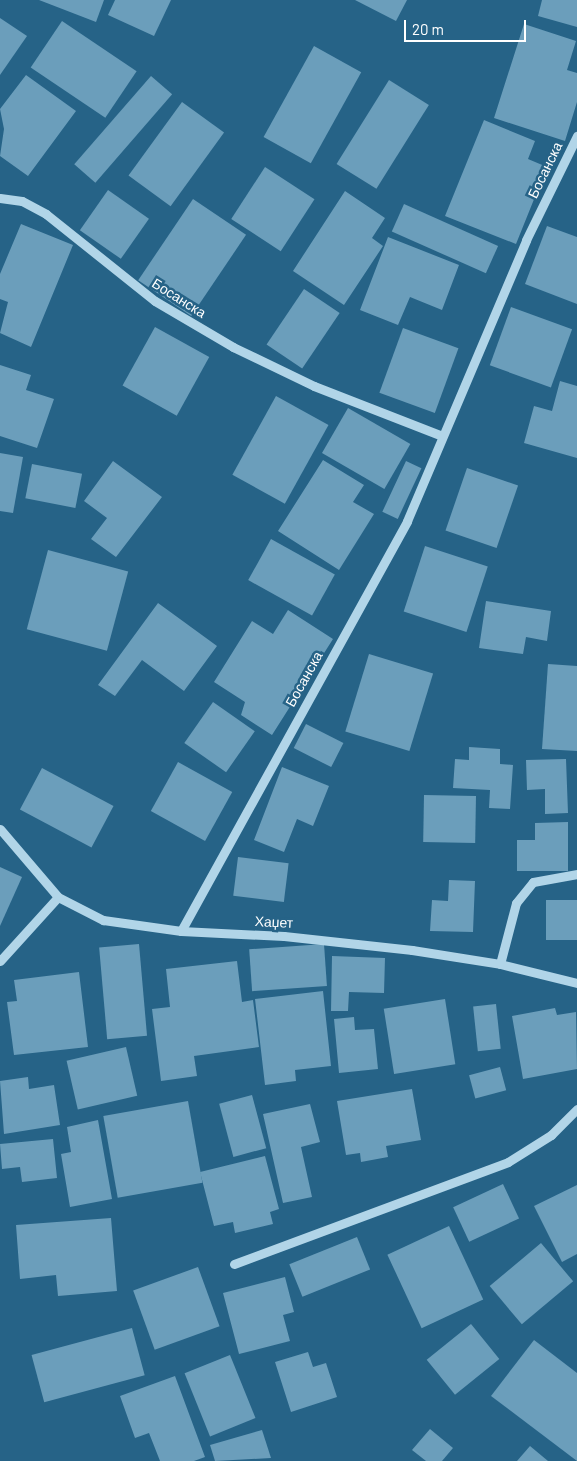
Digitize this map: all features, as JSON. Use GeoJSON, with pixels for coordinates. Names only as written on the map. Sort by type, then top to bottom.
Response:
{"type":"FeatureCollection","features":[{"type":"Feature","properties":{"kind":"street","name":"Босанска"},"geometry":{"type":"LineString","coordinates":[[181,932],[407,521],[440,435],[577,136]]}},
{"type":"Feature","properties":{"kind":"street","name":"Босанска"},"geometry":{"type":"LineString","coordinates":[[0,198],[22,201],[46,214],[155,301],[233,347],[314,386],[440,435]]}},
{"type":"Feature","properties":{"kind":"street"},"geometry":{"type":"LineString","coordinates":[[0,829],[58,897],[0,961]]}},
{"type":"Feature","properties":{"kind":"street"},"geometry":{"type":"LineString","coordinates":[[500,964],[516,902],[533,882],[577,874]]}},
{"type":"Feature","properties":{"kind":"street","name":"Хаџет"},"geometry":{"type":"LineString","coordinates":[[58,897],[103,920],[181,932],[284,936],[500,964],[577,983]]}},
{"type":"Feature","properties":{"kind":"street"},"geometry":{"type":"LineString","coordinates":[[234,1264],[508,1162],[551,1135],[577,1109]]}},
{"type":"Feature","properties":{"kind":"building"},"geometry":{"type":"Polygon","coordinates":[[[39,0],[104,0],[96,22],[39,0]]]}},
{"type":"Feature","properties":{"kind":"building"},"geometry":{"type":"Polygon","coordinates":[[[115,0],[171,0],[154,36],[108,15],[115,0]]]}},
{"type":"Feature","properties":{"kind":"building"},"geometry":{"type":"Polygon","coordinates":[[[355,0],[407,0],[396,21],[355,0]]]}},
{"type":"Feature","properties":{"kind":"building"},"geometry":{"type":"Polygon","coordinates":[[[542,0],[577,0],[577,27],[538,16],[542,0]]]}},
{"type":"Feature","properties":{"kind":"building"},"geometry":{"type":"Polygon","coordinates":[[[0,18],[27,36],[0,75],[0,18]]]}},
{"type":"Feature","properties":{"kind":"building"},"geometry":{"type":"Polygon","coordinates":[[[62,21],[137,71],[105,118],[31,67],[62,21]]]}},
{"type":"Feature","properties":{"kind":"building"},"geometry":{"type":"Polygon","coordinates":[[[524,24],[576,41],[567,70],[577,73],[577,102],[565,141],[494,118],[524,24]]]}},
{"type":"Feature","properties":{"kind":"building"},"geometry":{"type":"Polygon","coordinates":[[[314,46],[361,72],[311,163],[264,137],[314,46]]]}},
{"type":"Feature","properties":{"kind":"building"},"geometry":{"type":"Polygon","coordinates":[[[26,75],[76,111],[28,176],[0,156],[4,129],[0,109],[26,75]]]}},
{"type":"Feature","properties":{"kind":"building"},"geometry":{"type":"Polygon","coordinates":[[[151,76],[172,94],[95,183],[74,164],[151,76]]]}},
{"type":"Feature","properties":{"kind":"building"},"geometry":{"type":"Polygon","coordinates":[[[389,80],[429,105],[376,189],[337,164],[389,80]]]}},
{"type":"Feature","properties":{"kind":"building"},"geometry":{"type":"Polygon","coordinates":[[[182,102],[224,133],[171,206],[129,176],[182,102]]]}},
{"type":"Feature","properties":{"kind":"building"},"geometry":{"type":"Polygon","coordinates":[[[484,120],[535,141],[528,159],[547,167],[516,244],[445,216],[484,120]]]}},
{"type":"Feature","properties":{"kind":"building"},"geometry":{"type":"Polygon","coordinates":[[[265,167],[314,199],[281,251],[231,219],[265,167]]]}},
{"type":"Feature","properties":{"kind":"building"},"geometry":{"type":"Polygon","coordinates":[[[108,190],[149,219],[121,259],[80,230],[108,190]]]}},
{"type":"Feature","properties":{"kind":"building"},"geometry":{"type":"Polygon","coordinates":[[[345,191],[385,218],[372,238],[383,246],[344,305],[293,271],[345,191]]]}},
{"type":"Feature","properties":{"kind":"building"},"geometry":{"type":"Polygon","coordinates":[[[193,199],[246,235],[191,316],[138,280],[193,199]]]}},
{"type":"Feature","properties":{"kind":"building"},"geometry":{"type":"Polygon","coordinates":[[[404,204],[498,246],[486,273],[392,231],[404,204]]]}},
{"type":"Feature","properties":{"kind":"building"},"geometry":{"type":"Polygon","coordinates":[[[21,224],[73,245],[31,347],[0,333],[8,302],[0,299],[0,274],[21,224]]]}},
{"type":"Feature","properties":{"kind":"building"},"geometry":{"type":"Polygon","coordinates":[[[547,226],[577,237],[577,304],[525,284],[547,226]]]}},
{"type":"Feature","properties":{"kind":"building"},"geometry":{"type":"Polygon","coordinates":[[[388,237],[459,265],[442,310],[410,297],[398,325],[360,310],[388,237]]]}},
{"type":"Feature","properties":{"kind":"building"},"geometry":{"type":"Polygon","coordinates":[[[304,289],[340,313],[302,369],[267,345],[304,289]]]}},
{"type":"Feature","properties":{"kind":"building"},"geometry":{"type":"Polygon","coordinates":[[[511,307],[572,329],[551,387],[490,365],[511,307]]]}},
{"type":"Feature","properties":{"kind":"building"},"geometry":{"type":"Polygon","coordinates":[[[155,327],[209,357],[177,416],[123,386],[155,327]]]}},
{"type":"Feature","properties":{"kind":"building"},"geometry":{"type":"Polygon","coordinates":[[[403,328],[458,348],[435,413],[379,393],[403,328]]]}},
{"type":"Feature","properties":{"kind":"building"},"geometry":{"type":"Polygon","coordinates":[[[0,365],[31,375],[26,390],[54,399],[37,448],[0,436],[0,365]]]}},
{"type":"Feature","properties":{"kind":"building"},"geometry":{"type":"Polygon","coordinates":[[[560,381],[577,386],[577,458],[524,443],[534,406],[552,411],[560,381]]]}},
{"type":"Feature","properties":{"kind":"building"},"geometry":{"type":"Polygon","coordinates":[[[276,396],[328,425],[285,504],[232,475],[276,396]]]}},
{"type":"Feature","properties":{"kind":"building"},"geometry":{"type":"Polygon","coordinates":[[[348,408],[410,444],[384,489],[322,453],[348,408]]]}},
{"type":"Feature","properties":{"kind":"building"},"geometry":{"type":"Polygon","coordinates":[[[0,453],[23,457],[13,513],[0,511],[0,453]]]}},
{"type":"Feature","properties":{"kind":"building"},"geometry":{"type":"Polygon","coordinates":[[[323,460],[364,485],[353,502],[374,514],[339,570],[278,531],[323,460]]]}},
{"type":"Feature","properties":{"kind":"building"},"geometry":{"type":"Polygon","coordinates":[[[113,461],[162,497],[116,557],[91,539],[107,518],[84,501],[113,461]]]}},
{"type":"Feature","properties":{"kind":"building"},"geometry":{"type":"Polygon","coordinates":[[[406,461],[421,468],[398,519],[382,512],[406,461]]]}},
{"type":"Feature","properties":{"kind":"building"},"geometry":{"type":"Polygon","coordinates":[[[32,464],[82,474],[75,508],[25,498],[32,464]]]}},
{"type":"Feature","properties":{"kind":"building"},"geometry":{"type":"Polygon","coordinates":[[[467,468],[518,486],[497,548],[446,530],[467,468]]]}},
{"type":"Feature","properties":{"kind":"building"},"geometry":{"type":"Polygon","coordinates":[[[271,539],[335,574],[312,615],[248,580],[271,539]]]}},
{"type":"Feature","properties":{"kind":"building"},"geometry":{"type":"Polygon","coordinates":[[[425,546],[488,566],[466,632],[404,612],[425,546]]]}},
{"type":"Feature","properties":{"kind":"building"},"geometry":{"type":"Polygon","coordinates":[[[48,550],[128,571],[107,651],[27,629],[48,550]]]}},
{"type":"Feature","properties":{"kind":"building"},"geometry":{"type":"Polygon","coordinates":[[[486,601],[551,611],[547,641],[526,637],[523,654],[479,648],[486,601]]]}},
{"type":"Feature","properties":{"kind":"building"},"geometry":{"type":"Polygon","coordinates":[[[158,603],[217,646],[184,691],[142,660],[115,696],[98,685],[158,603]]]}},
{"type":"Feature","properties":{"kind":"building"},"geometry":{"type":"Polygon","coordinates":[[[288,610],[333,639],[272,735],[241,715],[245,702],[214,682],[252,621],[273,634],[288,610]]]}},
{"type":"Feature","properties":{"kind":"building"},"geometry":{"type":"Polygon","coordinates":[[[369,654],[433,674],[409,751],[345,731],[369,654]]]}},
{"type":"Feature","properties":{"kind":"building"},"geometry":{"type":"Polygon","coordinates":[[[548,664],[577,666],[577,751],[542,749],[548,664]]]}},
{"type":"Feature","properties":{"kind":"building"},"geometry":{"type":"Polygon","coordinates":[[[213,702],[255,731],[226,772],[184,743],[213,702]]]}},
{"type":"Feature","properties":{"kind":"building"},"geometry":{"type":"Polygon","coordinates":[[[306,724],[343,743],[331,767],[294,748],[306,724]]]}},
{"type":"Feature","properties":{"kind":"building"},"geometry":{"type":"Polygon","coordinates":[[[469,747],[500,749],[500,764],[513,765],[510,809],[489,808],[490,790],[453,788],[455,759],[469,760],[469,747]]]}},
{"type":"Feature","properties":{"kind":"building"},"geometry":{"type":"Polygon","coordinates":[[[566,759],[568,813],[545,814],[545,789],[527,790],[526,760],[566,759]]]}},
{"type":"Feature","properties":{"kind":"building"},"geometry":{"type":"Polygon","coordinates":[[[178,762],[232,792],[205,841],[151,811],[178,762]]]}},
{"type":"Feature","properties":{"kind":"building"},"geometry":{"type":"Polygon","coordinates":[[[282,767],[329,786],[313,826],[297,819],[284,852],[254,840],[282,767]]]}},
{"type":"Feature","properties":{"kind":"building"},"geometry":{"type":"Polygon","coordinates":[[[42,768],[114,806],[91,848],[20,809],[42,768]]]}},
{"type":"Feature","properties":{"kind":"building"},"geometry":{"type":"Polygon","coordinates":[[[424,795],[476,796],[475,843],[423,842],[424,795]]]}},
{"type":"Feature","properties":{"kind":"building"},"geometry":{"type":"Polygon","coordinates":[[[568,822],[568,871],[517,871],[517,840],[535,840],[535,823],[568,822]]]}},
{"type":"Feature","properties":{"kind":"building"},"geometry":{"type":"Polygon","coordinates":[[[238,857],[289,863],[284,902],[233,896],[238,857]]]}},
{"type":"Feature","properties":{"kind":"building"},"geometry":{"type":"Polygon","coordinates":[[[0,867],[22,877],[0,926],[0,867]]]}},
{"type":"Feature","properties":{"kind":"building"},"geometry":{"type":"Polygon","coordinates":[[[449,880],[475,881],[473,932],[430,931],[432,900],[448,901],[449,880]]]}},
{"type":"Feature","properties":{"kind":"building"},"geometry":{"type":"Polygon","coordinates":[[[546,900],[577,900],[577,940],[546,940],[546,900]]]}},
{"type":"Feature","properties":{"kind":"building"},"geometry":{"type":"Polygon","coordinates":[[[139,944],[147,1036],[107,1039],[99,947],[139,944]]]}},
{"type":"Feature","properties":{"kind":"building"},"geometry":{"type":"Polygon","coordinates":[[[324,944],[327,986],[252,991],[249,949],[324,944]]]}},
{"type":"Feature","properties":{"kind":"building"},"geometry":{"type":"Polygon","coordinates":[[[332,956],[385,958],[384,993],[349,992],[348,1011],[331,1011],[332,956]]]}},
{"type":"Feature","properties":{"kind":"building"},"geometry":{"type":"Polygon","coordinates":[[[237,961],[242,1002],[253,1000],[259,1047],[194,1056],[197,1076],[161,1081],[152,1009],[170,1007],[166,969],[237,961]]]}},
{"type":"Feature","properties":{"kind":"building"},"geometry":{"type":"Polygon","coordinates":[[[79,972],[88,1047],[14,1055],[7,1002],[17,1001],[14,980],[79,972]]]}},
{"type":"Feature","properties":{"kind":"building"},"geometry":{"type":"Polygon","coordinates":[[[323,991],[331,1066],[295,1070],[296,1081],[265,1085],[255,999],[323,991]]]}},
{"type":"Feature","properties":{"kind":"building"},"geometry":{"type":"Polygon","coordinates":[[[445,999],[455,1064],[394,1074],[384,1009],[445,999]]]}},
{"type":"Feature","properties":{"kind":"building"},"geometry":{"type":"Polygon","coordinates":[[[496,1004],[501,1049],[478,1051],[473,1006],[496,1004]]]}},
{"type":"Feature","properties":{"kind":"building"},"geometry":{"type":"Polygon","coordinates":[[[555,1008],[557,1015],[576,1012],[577,1069],[523,1079],[512,1016],[555,1008]]]}},
{"type":"Feature","properties":{"kind":"building"},"geometry":{"type":"Polygon","coordinates":[[[354,1017],[355,1030],[374,1029],[378,1069],[339,1073],[334,1019],[354,1017]]]}},
{"type":"Feature","properties":{"kind":"building"},"geometry":{"type":"Polygon","coordinates":[[[126,1047],[137,1096],[78,1109],[67,1061],[126,1047]]]}},
{"type":"Feature","properties":{"kind":"building"},"geometry":{"type":"Polygon","coordinates":[[[500,1067],[506,1090],[475,1098],[469,1075],[500,1067]]]}},
{"type":"Feature","properties":{"kind":"building"},"geometry":{"type":"Polygon","coordinates":[[[28,1077],[29,1089],[54,1085],[60,1125],[4,1134],[0,1081],[28,1077]]]}},
{"type":"Feature","properties":{"kind":"building"},"geometry":{"type":"Polygon","coordinates":[[[412,1089],[421,1140],[386,1146],[388,1157],[361,1162],[360,1153],[346,1155],[337,1101],[412,1089]]]}},
{"type":"Feature","properties":{"kind":"building"},"geometry":{"type":"Polygon","coordinates":[[[252,1095],[266,1148],[233,1157],[219,1104],[252,1095]]]}},
{"type":"Feature","properties":{"kind":"building"},"geometry":{"type":"Polygon","coordinates":[[[188,1101],[202,1183],[118,1198],[103,1116],[188,1101]]]}},
{"type":"Feature","properties":{"kind":"building"},"geometry":{"type":"Polygon","coordinates":[[[310,1104],[320,1142],[301,1147],[312,1197],[283,1203],[263,1114],[310,1104]]]}},
{"type":"Feature","properties":{"kind":"building"},"geometry":{"type":"Polygon","coordinates":[[[98,1120],[112,1199],[70,1207],[61,1154],[71,1152],[67,1127],[98,1120]]]}},
{"type":"Feature","properties":{"kind":"building"},"geometry":{"type":"Polygon","coordinates":[[[53,1139],[57,1178],[22,1182],[20,1167],[2,1169],[0,1144],[53,1139]]]}},
{"type":"Feature","properties":{"kind":"building"},"geometry":{"type":"Polygon","coordinates":[[[265,1156],[279,1209],[270,1212],[273,1224],[235,1233],[233,1222],[214,1226],[200,1172],[265,1156]]]}},
{"type":"Feature","properties":{"kind":"building"},"geometry":{"type":"Polygon","coordinates":[[[503,1184],[519,1218],[469,1242],[453,1207],[503,1184]]]}},
{"type":"Feature","properties":{"kind":"building"},"geometry":{"type":"Polygon","coordinates":[[[577,1185],[577,1254],[562,1262],[534,1206],[577,1185]]]}},
{"type":"Feature","properties":{"kind":"building"},"geometry":{"type":"Polygon","coordinates":[[[111,1218],[117,1291],[58,1296],[56,1275],[20,1279],[16,1225],[111,1218]]]}},
{"type":"Feature","properties":{"kind":"building"},"geometry":{"type":"Polygon","coordinates":[[[449,1226],[483,1299],[422,1328],[387,1255],[449,1226]]]}},
{"type":"Feature","properties":{"kind":"building"},"geometry":{"type":"Polygon","coordinates":[[[357,1237],[370,1269],[302,1297],[289,1264],[357,1237]]]}},
{"type":"Feature","properties":{"kind":"building"},"geometry":{"type":"Polygon","coordinates":[[[541,1243],[573,1281],[522,1324],[490,1286],[541,1243]]]}},
{"type":"Feature","properties":{"kind":"building"},"geometry":{"type":"Polygon","coordinates":[[[198,1267],[220,1326],[155,1350],[133,1291],[198,1267]]]}},
{"type":"Feature","properties":{"kind":"building"},"geometry":{"type":"Polygon","coordinates":[[[285,1277],[294,1312],[283,1315],[290,1341],[239,1354],[223,1293],[285,1277]]]}},
{"type":"Feature","properties":{"kind":"building"},"geometry":{"type":"Polygon","coordinates":[[[471,1324],[499,1359],[455,1395],[427,1360],[471,1324]]]}},
{"type":"Feature","properties":{"kind":"building"},"geometry":{"type":"Polygon","coordinates":[[[132,1328],[145,1375],[44,1402],[32,1355],[132,1328]]]}},
{"type":"Feature","properties":{"kind":"building"},"geometry":{"type":"Polygon","coordinates":[[[534,1340],[577,1373],[577,1461],[491,1396],[534,1340]]]}},
{"type":"Feature","properties":{"kind":"building"},"geometry":{"type":"Polygon","coordinates":[[[308,1352],[313,1367],[326,1363],[337,1397],[291,1412],[275,1362],[308,1352]]]}},
{"type":"Feature","properties":{"kind":"building"},"geometry":{"type":"Polygon","coordinates":[[[230,1355],[255,1418],[210,1436],[185,1373],[230,1355]]]}},
{"type":"Feature","properties":{"kind":"building"},"geometry":{"type":"Polygon","coordinates":[[[175,1376],[205,1457],[194,1461],[160,1461],[149,1433],[135,1438],[120,1396],[175,1376]]]}},
{"type":"Feature","properties":{"kind":"building"},"geometry":{"type":"Polygon","coordinates":[[[430,1429],[453,1448],[442,1461],[426,1461],[412,1450],[430,1429]]]}},
{"type":"Feature","properties":{"kind":"building"},"geometry":{"type":"Polygon","coordinates":[[[262,1430],[271,1458],[215,1461],[210,1445],[262,1430]]]}},
{"type":"Feature","properties":{"kind":"building"},"geometry":{"type":"Polygon","coordinates":[[[530,1446],[548,1461],[517,1461],[530,1446]]]}}]}
